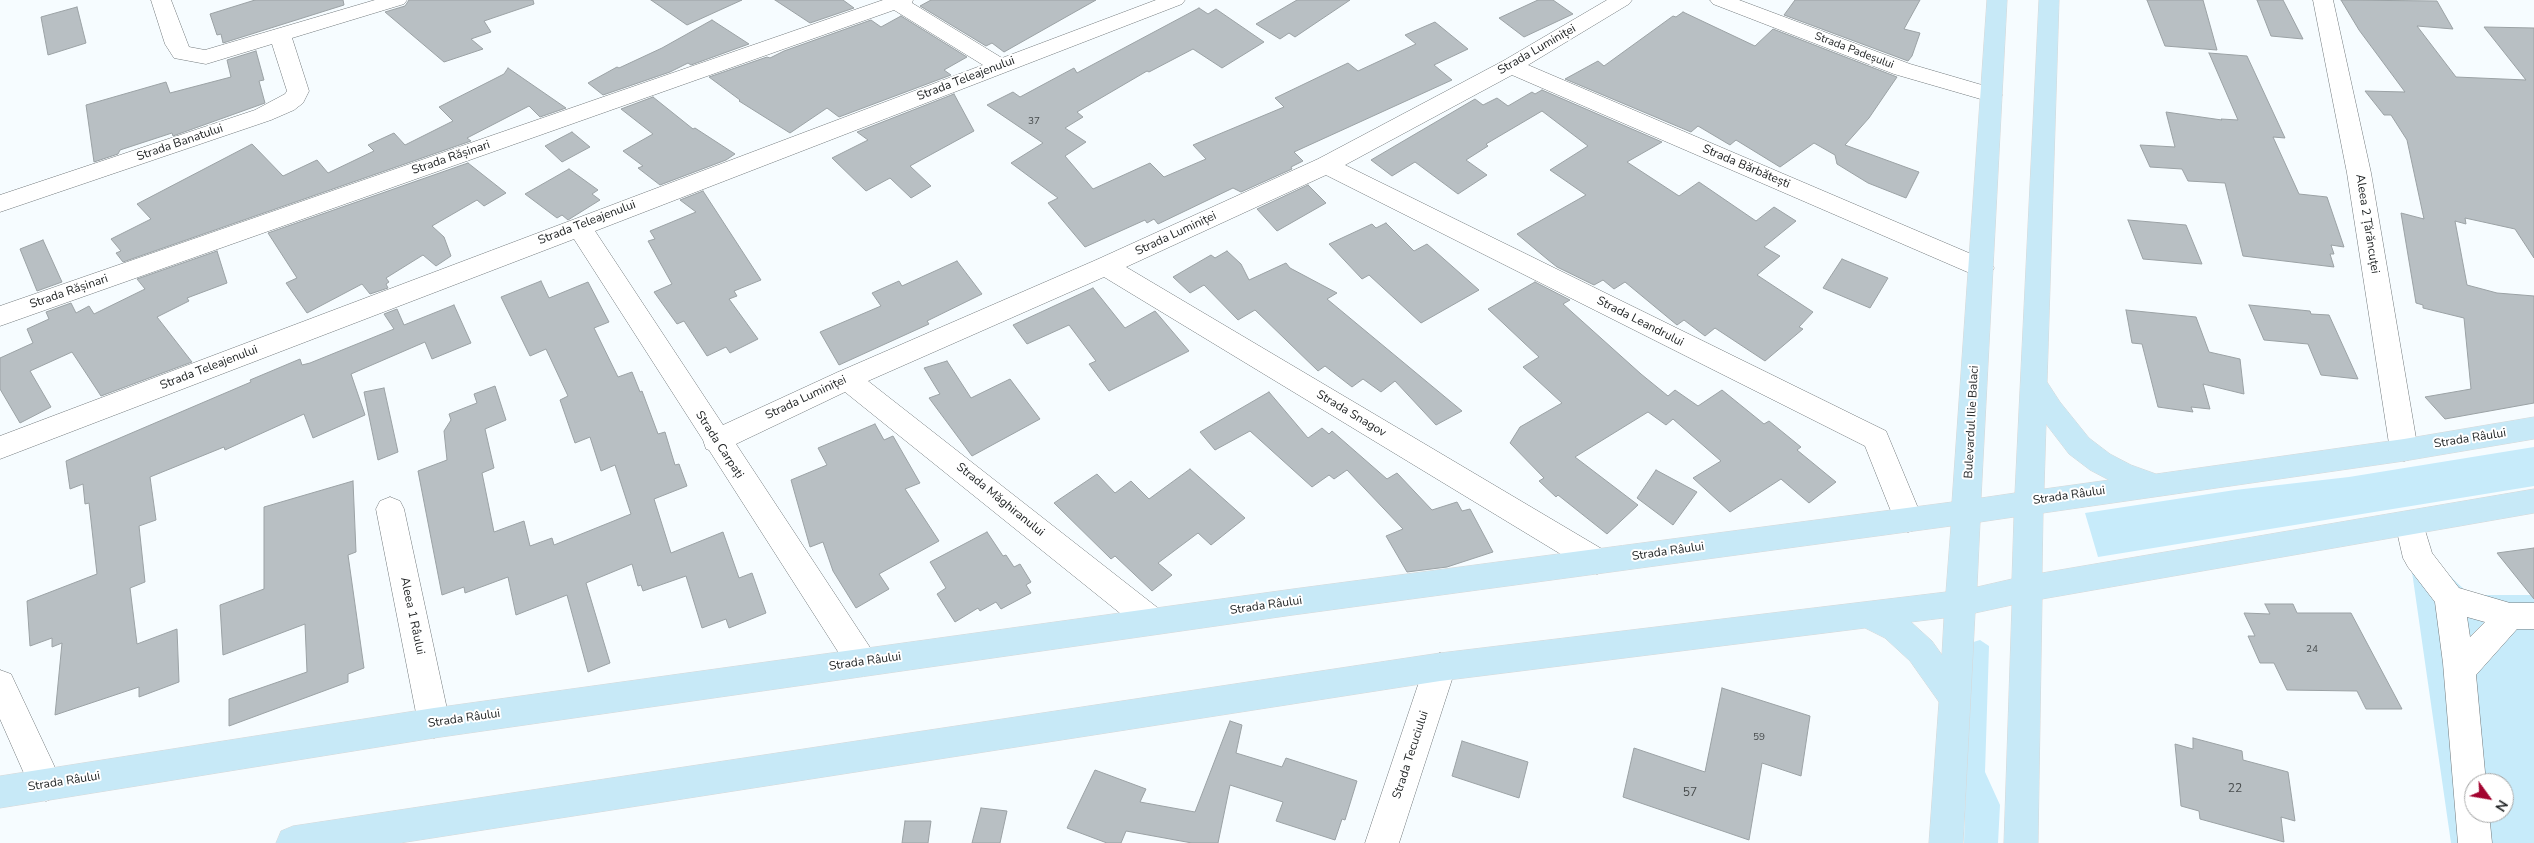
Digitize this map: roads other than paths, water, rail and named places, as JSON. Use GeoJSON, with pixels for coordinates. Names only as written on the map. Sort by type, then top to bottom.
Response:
{"type":"FeatureCollection","features":[{"type":"Feature","properties":{"kind":"main road","name":"Bulevardul Ilie Balaci"},"geometry":{"type":"LineString","coordinates":[[1946,843],[1997,0]]}},
{"type":"Feature","properties":{"kind":"main road"},"geometry":{"type":"LineString","coordinates":[[2021,843],[2029,502],[2049,0]]}},
{"type":"Feature","properties":{"kind":"main road"},"geometry":{"type":"LineString","coordinates":[[2034,384],[2050,410],[2079,446],[2100,462],[2122,474],[2154,484]]}},
{"type":"Feature","properties":{"kind":"main road","name":"Strada Râului"},"geometry":{"type":"LineString","coordinates":[[0,792],[434,723],[1152,622],[1967,512],[2404,450],[2534,428]]}},
{"type":"Feature","properties":{"kind":"main road"},"geometry":{"type":"LineString","coordinates":[[293,843],[1440,667],[1961,603],[2027,589],[2534,501]]}},
{"type":"Feature","properties":{"kind":"main road"},"geometry":{"type":"LineString","coordinates":[[1865,614],[1896,628],[1921,651],[1956,700]]}},
{"type":"Feature","properties":{"kind":"street"},"geometry":{"type":"LineString","coordinates":[[161,0],[176,44],[182,53],[206,57],[397,0]]}},
{"type":"Feature","properties":{"kind":"street","name":"Strada Teleajenului"},"geometry":{"type":"LineString","coordinates":[[0,448],[1175,0]]}},
{"type":"Feature","properties":{"kind":"street","name":"Strada Luminiței"},"geometry":{"type":"LineString","coordinates":[[716,441],[847,379],[1105,266],[1326,165],[1511,66],[1622,0]]}},
{"type":"Feature","properties":{"kind":"street","name":"Strada Padeșului"},"geometry":{"type":"LineString","coordinates":[[1720,0],[1902,69],[1991,95]]}},
{"type":"Feature","properties":{"kind":"street","name":"Aleea 2 Țărăncuței"},"geometry":{"type":"LineString","coordinates":[[2323,0],[2359,173],[2404,450]]}},
{"type":"Feature","properties":{"kind":"street"},"geometry":{"type":"LineString","coordinates":[[899,1],[999,66]]}},
{"type":"Feature","properties":{"kind":"street","name":"Strada Rășinari"},"geometry":{"type":"LineString","coordinates":[[0,316],[899,1]]}},
{"type":"Feature","properties":{"kind":"street","name":"Strada Banatului"},"geometry":{"type":"LineString","coordinates":[[0,204],[263,115],[286,105],[295,98],[298,91],[280,36]]}},
{"type":"Feature","properties":{"kind":"street","name":"Strada Bărbătești"},"geometry":{"type":"LineString","coordinates":[[1511,66],[1981,268]]}},
{"type":"Feature","properties":{"kind":"street","name":"Strada Leandrului"},"geometry":{"type":"LineString","coordinates":[[1326,165],[1876,439],[1908,520]]}},
{"type":"Feature","properties":{"kind":"street","name":"Strada Carpați"},"geometry":{"type":"LineString","coordinates":[[579,226],[716,441],[862,662]]}},
{"type":"Feature","properties":{"kind":"street","name":"Strada Snagov"},"geometry":{"type":"LineString","coordinates":[[1105,266],[1597,561]]}},
{"type":"Feature","properties":{"kind":"street","name":"Strada Măghiranului"},"geometry":{"type":"LineString","coordinates":[[847,379],[1152,622]]}},
{"type":"Feature","properties":{"kind":"street","name":"Aleea 1 Râului"},"geometry":{"type":"LineString","coordinates":[[390,509],[434,723]]}},
{"type":"Feature","properties":{"kind":"street"},"geometry":{"type":"LineString","coordinates":[[2410,523],[2418,558],[2449,598],[2460,670],[2475,843]]}},
{"type":"Feature","properties":{"kind":"street"},"geometry":{"type":"LineString","coordinates":[[2449,598],[2522,616]]}},
{"type":"Feature","properties":{"kind":"street"},"geometry":{"type":"LineString","coordinates":[[2460,670],[2522,616]]}},
{"type":"Feature","properties":{"kind":"street","name":"Strada Tecuciului"},"geometry":{"type":"LineString","coordinates":[[1382,843],[1440,667]]}},
{"type":"Feature","properties":{"kind":"street"},"geometry":{"type":"LineString","coordinates":[[0,684],[46,785]]}}]}
